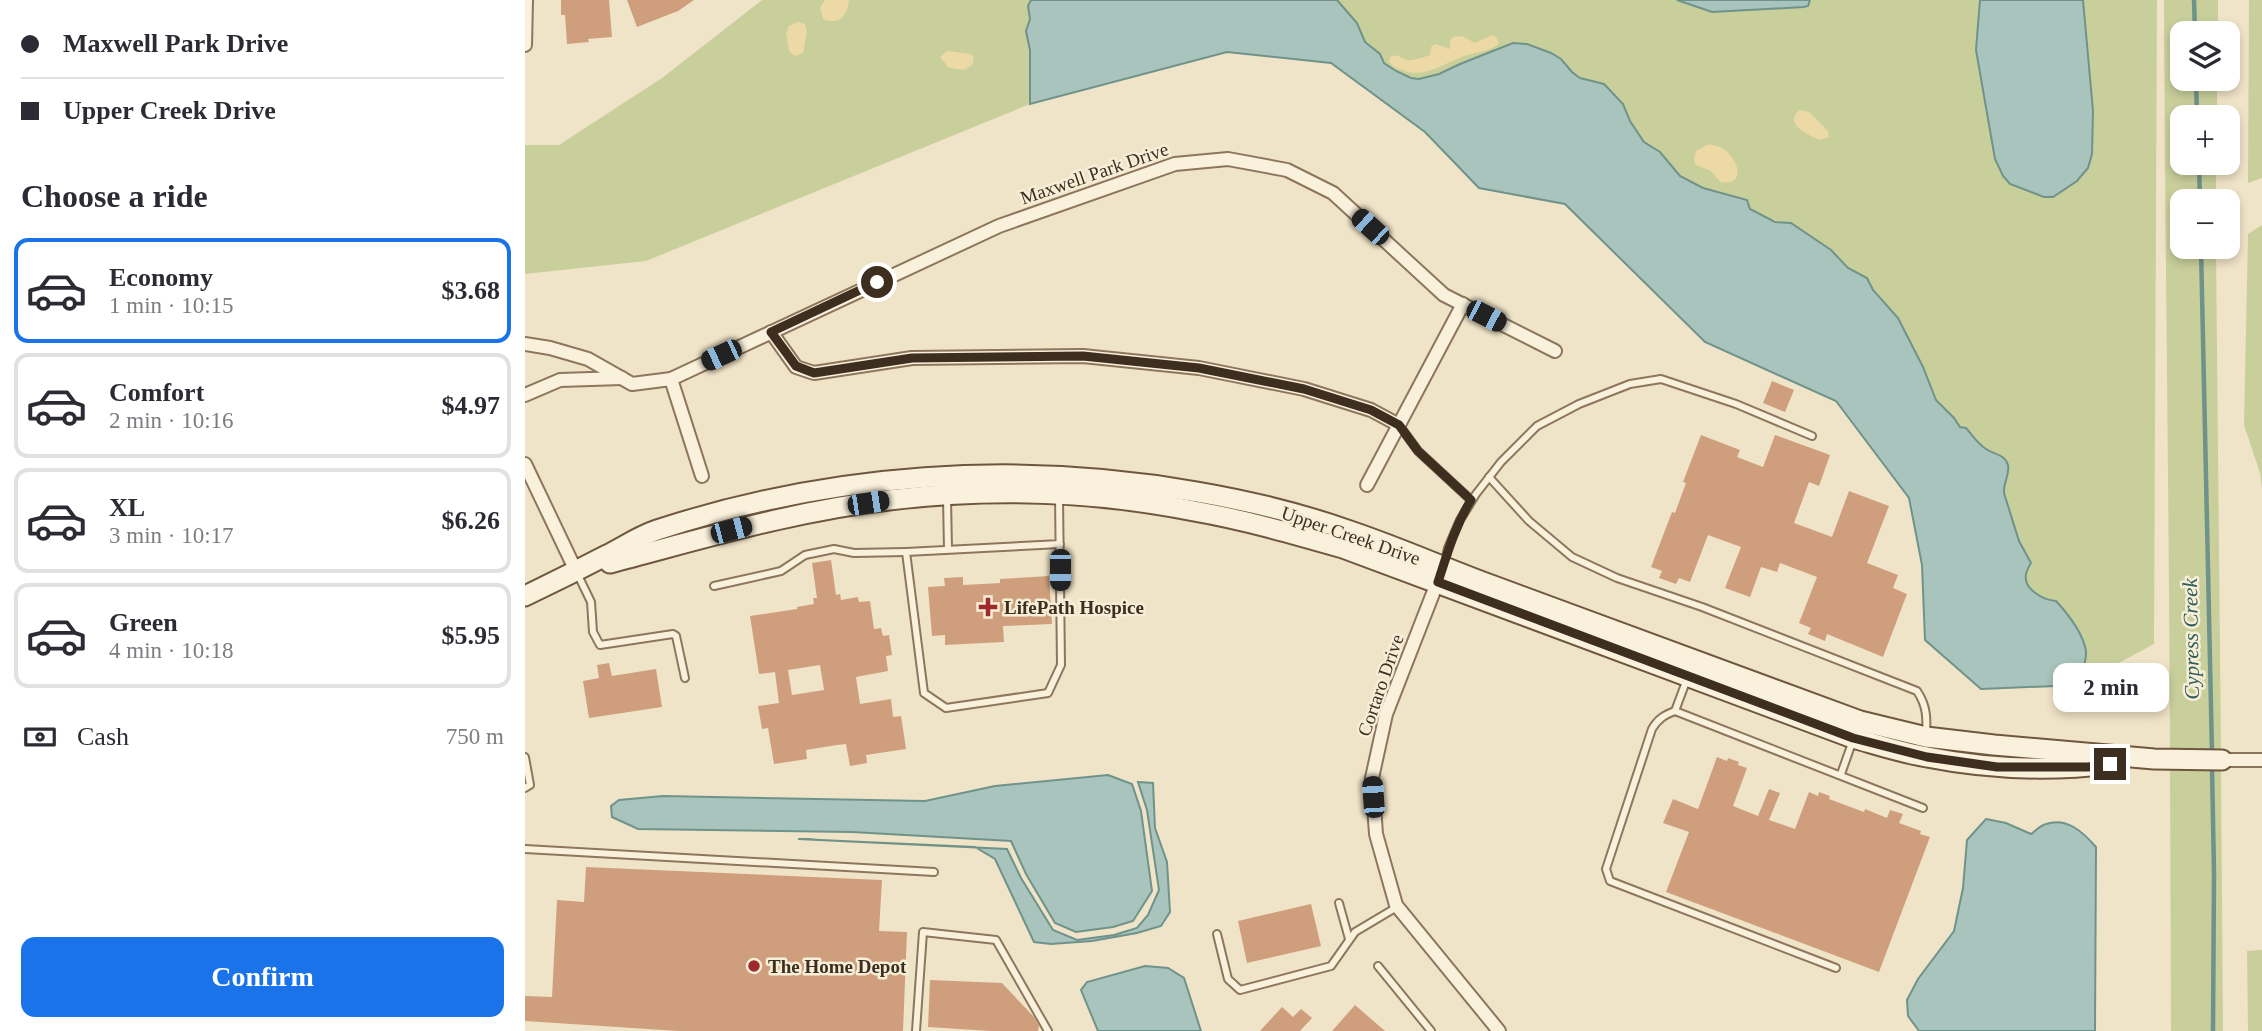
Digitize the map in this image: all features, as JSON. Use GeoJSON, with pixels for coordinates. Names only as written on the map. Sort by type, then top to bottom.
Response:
{"type":"FeatureCollection","features":[{"type":"Feature","properties":{"kind":"street"},"geometry":{"type":"LineString","coordinates":[[525,45],[526,0]]}},
{"type":"Feature","properties":{"kind":"street","name":"Maxwell Park Drive"},"geometry":{"type":"LineString","coordinates":[[525,344],[588,359],[632,384],[671,379],[999,226],[1175,164],[1228,159],[1287,170],[1333,193],[1444,295],[1555,351]]}},
{"type":"Feature","properties":{"kind":"street"},"geometry":{"type":"LineString","coordinates":[[1367,485],[1463,304]]}},
{"type":"Feature","properties":{"kind":"street"},"geometry":{"type":"LineString","coordinates":[[771,332],[796,366],[814,373],[912,358],[1083,356],[1199,368],[1304,389],[1371,410],[1399,425]]}},
{"type":"Feature","properties":{"kind":"street","name":"Maxwell Park Drive"},"geometry":{"type":"LineString","coordinates":[[525,395],[560,380],[622,378]]}},
{"type":"Feature","properties":{"kind":"street"},"geometry":{"type":"LineString","coordinates":[[671,379],[702,476]]}},
{"type":"Feature","properties":{"kind":"street"},"geometry":{"type":"LineString","coordinates":[[525,464],[576,571]]}},
{"type":"Feature","properties":{"kind":"street","name":"Upper Creek Drive"},"geometry":{"type":"LineString","coordinates":[[525,596],[652,531],[748,504],[884,481],[946,475],[1060,476],[1124,482],[1197,492],[1265,506],[1352,531],[1441,575],[1688,678],[1857,729],[1994,745],[2154,759],[2262,760]]}},
{"type":"Feature","properties":{"kind":"street","name":"Upper Creek Drive"},"geometry":{"type":"LineString","coordinates":[[576,571],[755,524],[888,500],[990,493],[1113,499],[1192,510],[1262,525],[1441,575],[1927,757],[1997,767],[2088,767],[2154,759]]}},
{"type":"Feature","properties":{"kind":"street","name":"Cortaro Drive"},"geometry":{"type":"LineString","coordinates":[[1441,575],[1386,714],[1372,778],[1376,834],[1398,907],[1499,1031]]}},
{"type":"Feature","properties":{"kind":"lane"},"geometry":{"type":"LineString","coordinates":[[1441,575],[1459,520],[1501,461],[1538,426],[1579,404],[1630,384],[1661,379],[1736,404],[1812,436]]}},
{"type":"Feature","properties":{"kind":"lane"},"geometry":{"type":"LineString","coordinates":[[1399,425],[1418,451],[1471,500]]}},
{"type":"Feature","properties":{"kind":"lane"},"geometry":{"type":"LineString","coordinates":[[946,475],[948,549]]}},
{"type":"Feature","properties":{"kind":"lane"},"geometry":{"type":"LineString","coordinates":[[1489,477],[1529,521],[1572,556],[1617,578],[1702,607],[1917,691],[1924,701],[1927,717],[1926,737]]}},
{"type":"Feature","properties":{"kind":"lane"},"geometry":{"type":"LineString","coordinates":[[906,552],[924,693],[946,708],[1048,693],[1061,664],[1059,495]]}},
{"type":"Feature","properties":{"kind":"lane"},"geometry":{"type":"LineString","coordinates":[[715,586],[781,571],[806,555],[834,549],[854,553],[906,552],[1060,544]]}},
{"type":"Feature","properties":{"kind":"lane"},"geometry":{"type":"LineString","coordinates":[[576,571],[591,602],[594,638],[600,645],[673,634],[676,636],[685,678]]}},
{"type":"Feature","properties":{"kind":"lane"},"geometry":{"type":"LineString","coordinates":[[1675,711],[1688,678]]}},
{"type":"Feature","properties":{"kind":"lane"},"geometry":{"type":"LineString","coordinates":[[1836,968],[1610,881],[1606,869],[1652,729],[1665,714],[1675,711],[1923,808]]}},
{"type":"Feature","properties":{"kind":"lane"},"geometry":{"type":"LineString","coordinates":[[1841,774],[1857,729]]}},
{"type":"Feature","properties":{"kind":"lane"},"geometry":{"type":"LineString","coordinates":[[525,757],[530,785],[525,788]]}},
{"type":"Feature","properties":{"kind":"lane"},"geometry":{"type":"LineString","coordinates":[[525,849],[934,872]]}},
{"type":"Feature","properties":{"kind":"lane"},"geometry":{"type":"LineString","coordinates":[[1339,904],[1349,939]]}},
{"type":"Feature","properties":{"kind":"lane"},"geometry":{"type":"LineString","coordinates":[[1217,934],[1228,979],[1240,990],[1331,966],[1355,932],[1398,907]]}},
{"type":"Feature","properties":{"kind":"lane"},"geometry":{"type":"LineString","coordinates":[[916,1031],[923,932],[996,940],[1048,1031]]}},
{"type":"Feature","properties":{"kind":"lane"},"geometry":{"type":"LineString","coordinates":[[1378,966],[1431,1031]]}},
{"type":"Feature","properties":{"kind":"green space"},"geometry":{"type":"Polygon","coordinates":[[[762,0],[1031,0],[1026,31],[1030,50],[1030,104],[646,261],[525,274],[525,145],[559,145],[662,78],[762,0]]]}},
{"type":"Feature","properties":{"kind":"green space"},"geometry":{"type":"Polygon","coordinates":[[[1337,0],[2157,0],[2154,644],[2078,685],[2087,653],[2056,601],[2040,596],[2028,584],[2026,574],[2031,562],[2019,541],[2004,493],[2006,461],[1997,453],[1987,450],[1966,428],[1960,428],[1936,400],[1898,318],[1873,290],[1867,278],[1848,268],[1831,250],[1791,223],[1781,223],[1755,212],[1747,200],[1703,188],[1680,176],[1660,152],[1644,142],[1623,104],[1604,84],[1580,78],[1551,53],[1527,44],[1513,43],[1439,74],[1419,79],[1411,78],[1384,63],[1380,54],[1365,42],[1357,23],[1337,0]]]}},
{"type":"Feature","properties":{"kind":"green space"},"geometry":{"type":"Polygon","coordinates":[[[2164,0],[2218,0],[2218,21],[2170,21],[2170,91],[2217,91],[2217,105],[2170,105],[2170,175],[2216,175],[2216,189],[2170,189],[2170,259],[2216,259],[2221,751],[2170,751],[2164,0]]]}},
{"type":"Feature","properties":{"kind":"green space"},"geometry":{"type":"Polygon","coordinates":[[[2249,0],[2262,0],[2262,178],[2248,183],[2249,0]]]}},
{"type":"Feature","properties":{"kind":"green space"},"geometry":{"type":"Polygon","coordinates":[[[2262,225],[2262,488],[2260,473],[2244,425],[2248,234],[2262,225]]]}},
{"type":"Feature","properties":{"kind":"green space"},"geometry":{"type":"Polygon","coordinates":[[[2170,768],[2221,769],[2223,1031],[2171,1031],[2170,768]]]}},
{"type":"Feature","properties":{"kind":"green space"},"geometry":{"type":"Polygon","coordinates":[[[2262,950],[2262,1031],[2248,1031],[2247,951],[2262,950]]]}},
{"type":"Feature","properties":{"kind":"sand"},"geometry":{"type":"Polygon","coordinates":[[[825,0],[849,0],[842,18],[834,21],[823,19],[820,8],[825,0]]]}},
{"type":"Feature","properties":{"kind":"sand"},"geometry":{"type":"Polygon","coordinates":[[[798,22],[805,24],[807,32],[803,53],[795,56],[789,51],[786,33],[789,26],[798,22]]]}},
{"type":"Feature","properties":{"kind":"sand"},"geometry":{"type":"Polygon","coordinates":[[[1492,35],[1499,43],[1492,48],[1426,72],[1402,70],[1389,61],[1391,56],[1410,60],[1428,56],[1435,44],[1450,49],[1450,40],[1453,37],[1462,36],[1475,43],[1492,35]]]}},
{"type":"Feature","properties":{"kind":"sand"},"geometry":{"type":"Polygon","coordinates":[[[947,51],[971,54],[974,58],[972,65],[965,70],[949,68],[940,57],[947,51]]]}},
{"type":"Feature","properties":{"kind":"sand"},"geometry":{"type":"Polygon","coordinates":[[[1799,110],[1809,112],[1828,131],[1829,137],[1820,140],[1799,129],[1794,120],[1799,110]]]}},
{"type":"Feature","properties":{"kind":"sand"},"geometry":{"type":"Polygon","coordinates":[[[1707,145],[1717,146],[1732,157],[1738,172],[1731,182],[1721,182],[1712,172],[1694,162],[1696,151],[1707,145]]]}},
{"type":"Feature","properties":{"kind":"water"},"geometry":{"type":"Polygon","coordinates":[[[1031,0],[1337,0],[1357,23],[1365,42],[1380,54],[1384,63],[1411,78],[1419,79],[1439,74],[1513,43],[1527,44],[1551,53],[1580,78],[1604,84],[1623,104],[1644,142],[1660,152],[1680,176],[1703,188],[1747,200],[1750,209],[1775,222],[1791,223],[1831,250],[1848,268],[1867,278],[1873,290],[1898,318],[1936,400],[1960,427],[1966,428],[1983,447],[2002,456],[2006,461],[2008,469],[2004,493],[2019,541],[2031,563],[2026,574],[2028,584],[2040,596],[2056,601],[2082,637],[2086,659],[2078,685],[1981,689],[1925,640],[1922,565],[1909,498],[1836,401],[1705,342],[1565,204],[1479,188],[1425,132],[1331,63],[1227,52],[1030,104],[1030,50],[1026,31],[1031,0]]]}},
{"type":"Feature","properties":{"kind":"water"},"geometry":{"type":"Polygon","coordinates":[[[1677,0],[1810,0],[1808,6],[1804,7],[1712,12],[1677,0]]]}},
{"type":"Feature","properties":{"kind":"water"},"geometry":{"type":"Polygon","coordinates":[[[1980,0],[2083,0],[2093,111],[2092,154],[2088,168],[2077,181],[2053,197],[2044,197],[2010,184],[1995,159],[1976,50],[1980,0]]]}},
{"type":"Feature","properties":{"kind":"water"},"geometry":{"type":"Polygon","coordinates":[[[1108,775],[1132,784],[1141,811],[1152,891],[1133,921],[1113,927],[1076,932],[1055,923],[1026,874],[1011,841],[852,832],[638,829],[612,817],[611,806],[619,800],[663,796],[925,801],[995,786],[1108,775]]]}},
{"type":"Feature","properties":{"kind":"water"},"geometry":{"type":"Polygon","coordinates":[[[1138,782],[1153,783],[1155,828],[1167,862],[1170,912],[1161,926],[1137,933],[1092,941],[1051,944],[1034,942],[995,859],[976,848],[1007,849],[1021,878],[1053,930],[1077,940],[1114,935],[1137,928],[1148,915],[1159,890],[1147,810],[1138,782]]]}},
{"type":"Feature","properties":{"kind":"water"},"geometry":{"type":"Polygon","coordinates":[[[1986,819],[2006,823],[2031,834],[2046,824],[2068,824],[2080,831],[2096,847],[2095,1031],[1919,1031],[1908,1016],[1907,1000],[1918,979],[1954,931],[1963,888],[1967,840],[1986,819]]]}},
{"type":"Feature","properties":{"kind":"water"},"geometry":{"type":"Polygon","coordinates":[[[798,839],[975,847],[976,848],[798,839]]]}},
{"type":"Feature","properties":{"kind":"water"},"geometry":{"type":"Polygon","coordinates":[[[1145,966],[1168,968],[1184,978],[1201,1031],[1098,1031],[1081,990],[1087,982],[1145,966]]]}},
{"type":"Feature","properties":{"kind":"building"},"geometry":{"type":"Polygon","coordinates":[[[561,0],[609,0],[612,37],[567,44],[561,0]]]}},
{"type":"Feature","properties":{"kind":"building"},"geometry":{"type":"Polygon","coordinates":[[[627,0],[694,0],[678,11],[637,27],[627,0]]]}},
{"type":"Feature","properties":{"kind":"building"},"geometry":{"type":"Polygon","coordinates":[[[1772,381],[1794,390],[1785,412],[1763,403],[1772,381]]]}},
{"type":"Feature","properties":{"kind":"building"},"geometry":{"type":"Polygon","coordinates":[[[1701,435],[1740,450],[1737,457],[1763,467],[1775,435],[1830,455],[1819,486],[1809,482],[1794,523],[1832,537],[1849,491],[1889,506],[1867,563],[1898,575],[1893,588],[1907,594],[1883,657],[1827,634],[1825,641],[1808,634],[1811,628],[1799,623],[1817,577],[1780,563],[1777,572],[1761,567],[1750,597],[1725,588],[1741,547],[1708,535],[1690,582],[1679,578],[1676,584],[1659,578],[1662,571],[1651,567],[1672,512],[1675,513],[1686,483],[1683,482],[1701,435]]]}},
{"type":"Feature","properties":{"kind":"building"},"geometry":{"type":"Polygon","coordinates":[[[831,560],[836,595],[840,594],[841,600],[858,597],[859,602],[870,601],[874,629],[881,628],[883,636],[889,635],[892,655],[886,656],[888,671],[856,677],[860,704],[891,699],[893,717],[901,716],[906,749],[866,755],[867,763],[850,766],[846,744],[837,745],[806,750],[807,759],[774,764],[768,728],[762,729],[758,706],[779,703],[775,672],[759,674],[750,616],[814,604],[813,598],[817,598],[812,563],[831,560]],[[820,665],[788,670],[792,695],[824,690],[820,665]]]}},
{"type":"Feature","properties":{"kind":"building"},"geometry":{"type":"Polygon","coordinates":[[[1049,576],[1052,624],[1003,626],[1004,642],[945,645],[945,635],[932,636],[928,587],[945,586],[944,578],[963,577],[963,585],[1000,583],[1000,579],[1049,576]]]}},
{"type":"Feature","properties":{"kind":"building"},"geometry":{"type":"Polygon","coordinates":[[[609,663],[612,676],[656,669],[662,707],[589,718],[583,681],[599,678],[597,665],[609,663]]]}},
{"type":"Feature","properties":{"kind":"building"},"geometry":{"type":"Polygon","coordinates":[[[1717,757],[1739,762],[1738,765],[1747,768],[1733,806],[1758,816],[1769,789],[1780,793],[1769,820],[1795,829],[1809,792],[1818,796],[1819,792],[1830,796],[1829,799],[1864,812],[1865,809],[1887,818],[1890,810],[1903,814],[1899,823],[1930,837],[1879,972],[1666,892],[1689,832],[1663,823],[1673,799],[1698,809],[1717,757]]]}},
{"type":"Feature","properties":{"kind":"building","name":"The Home Depot"},"geometry":{"type":"Polygon","coordinates":[[[586,867],[882,880],[879,931],[907,932],[903,1031],[678,1031],[525,1021],[525,996],[552,997],[557,900],[584,902],[586,867]]]}},
{"type":"Feature","properties":{"kind":"building"},"geometry":{"type":"Polygon","coordinates":[[[1311,904],[1321,946],[1247,963],[1238,921],[1311,904]]]}},
{"type":"Feature","properties":{"kind":"building"},"geometry":{"type":"Polygon","coordinates":[[[930,980],[1002,983],[1034,1017],[1039,1026],[1038,1031],[928,1027],[930,980]]]}},
{"type":"Feature","properties":{"kind":"building"},"geometry":{"type":"Polygon","coordinates":[[[1355,1005],[1385,1031],[1332,1031],[1355,1005]]]}},
{"type":"Feature","properties":{"kind":"building"},"geometry":{"type":"Polygon","coordinates":[[[1282,1007],[1293,1017],[1301,1009],[1312,1018],[1300,1031],[1260,1031],[1282,1007]]]}},
{"type":"Feature","properties":{"kind":"waterway","name":"Cypress Creek"},"geometry":{"type":"LineString","coordinates":[[2194,0],[2195,21]]}},
{"type":"Feature","properties":{"kind":"waterway","name":"Cypress Creek"},"geometry":{"type":"LineString","coordinates":[[2196,91],[2197,105]]}},
{"type":"Feature","properties":{"kind":"waterway","name":"Cypress Creek"},"geometry":{"type":"LineString","coordinates":[[2199,175],[2200,189]]}},
{"type":"Feature","properties":{"kind":"waterway","name":"Cypress Creek"},"geometry":{"type":"LineString","coordinates":[[2201,259],[2212,753]]}},
{"type":"Feature","properties":{"kind":"waterway","name":"Cypress Creek"},"geometry":{"type":"LineString","coordinates":[[2212,766],[2213,1031]]}},
{"type":"Feature","properties":{"kind":"place","name":"LifePath Hospice"},"geometry":{"type":"Point","coordinates":[988,607]}},
{"type":"Feature","properties":{"kind":"place","name":"The Home Depot"},"geometry":{"type":"Point","coordinates":[754,966]}},
{"type":"Feature","properties":{"kind":"route"},"geometry":{"type":"LineString","coordinates":[[877,282],[771,332],[796,366],[814,373],[912,358],[1083,356],[1199,368],[1304,389],[1371,410],[1399,425],[1418,451],[1471,500],[1459,520],[1438,582],[1853,738],[1927,757],[1997,767],[2088,767],[2110,764]]}}]}
